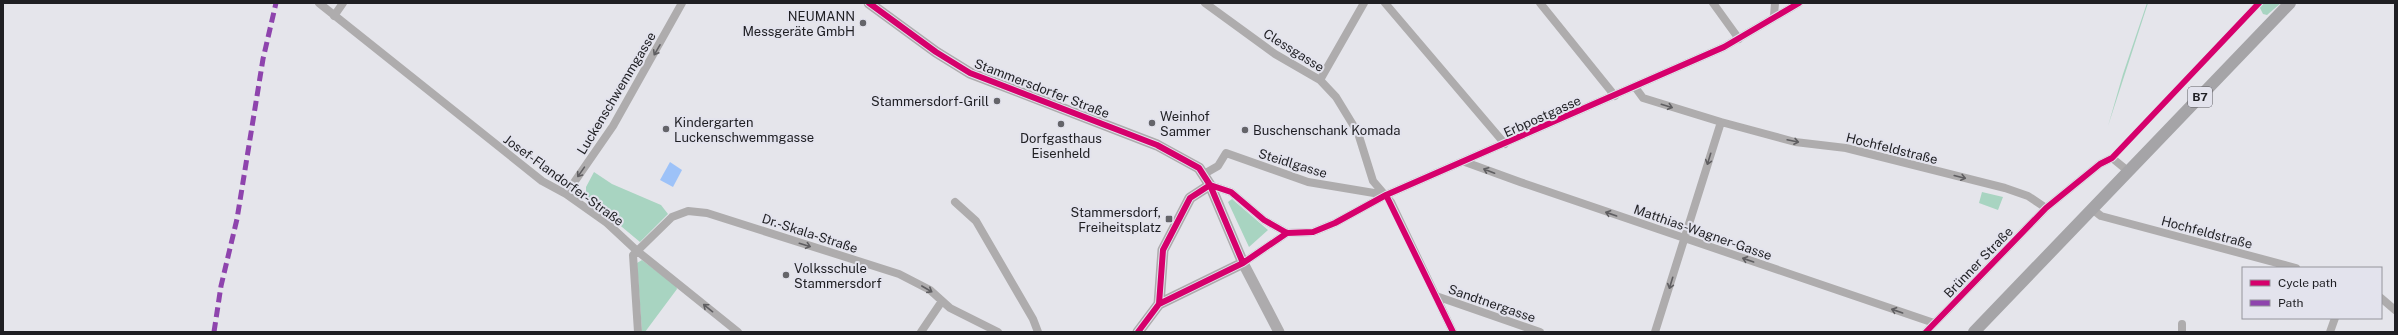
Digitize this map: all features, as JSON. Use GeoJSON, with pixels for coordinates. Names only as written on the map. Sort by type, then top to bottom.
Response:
{"type":"FeatureCollection","features":[{"type":"Feature","properties":{"kind":"main road","name":"Stammersdorfer Straße"},"geometry":{"type":"LineString","coordinates":[[868,3],[936,52],[970,73],[1157,145],[1199,168],[1210,185],[1243,263]]}},
{"type":"Feature","properties":{"kind":"main road","name":"B7"},"geometry":{"type":"LineString","coordinates":[[1974,332],[2290,3]]}},
{"type":"Feature","properties":{"kind":"main road"},"geometry":{"type":"LineString","coordinates":[[1159,304],[1162,250],[1190,198],[1210,185]]}},
{"type":"Feature","properties":{"kind":"main road"},"geometry":{"type":"LineString","coordinates":[[1138,332],[1159,304],[1243,263],[1279,332]]}},
{"type":"Feature","properties":{"kind":"street","name":"Josef-Flandorfer-Straße"},"geometry":{"type":"LineString","coordinates":[[319,3],[542,181],[566,194],[607,223],[636,250],[738,332]]}},
{"type":"Feature","properties":{"kind":"street"},"geometry":{"type":"LineString","coordinates":[[334,16],[343,3]]}},
{"type":"Feature","properties":{"kind":"street","name":"Luckenschwemmgasse"},"geometry":{"type":"LineString","coordinates":[[566,194],[613,126],[682,3]]}},
{"type":"Feature","properties":{"kind":"street","name":"Clessgasse"},"geometry":{"type":"LineString","coordinates":[[1205,3],[1275,54],[1320,80],[1336,97],[1358,133],[1373,180],[1386,195],[1453,332]]}},
{"type":"Feature","properties":{"kind":"street"},"geometry":{"type":"LineString","coordinates":[[1320,80],[1364,3]]}},
{"type":"Feature","properties":{"kind":"street"},"geometry":{"type":"LineString","coordinates":[[1386,3],[1505,144]]}},
{"type":"Feature","properties":{"kind":"street"},"geometry":{"type":"LineString","coordinates":[[1540,3],[1615,96]]}},
{"type":"Feature","properties":{"kind":"street"},"geometry":{"type":"LineString","coordinates":[[1713,3],[1716,10],[1730,24],[1739,39]]}},
{"type":"Feature","properties":{"kind":"street"},"geometry":{"type":"LineString","coordinates":[[1774,16],[1775,3]]}},
{"type":"Feature","properties":{"kind":"street","name":"Erbpostgasse"},"geometry":{"type":"LineString","coordinates":[[1288,233],[1313,232],[1386,195],[1635,88],[1739,39],[1774,16],[1799,3]]}},
{"type":"Feature","properties":{"kind":"street","name":"Hochfeldstraße"},"geometry":{"type":"LineString","coordinates":[[1635,88],[1643,98],[1721,122],[1795,142],[1846,148],[2005,188],[2028,196],[2046,208]]}},
{"type":"Feature","properties":{"kind":"street"},"geometry":{"type":"LineString","coordinates":[[1655,332],[1721,122]]}},
{"type":"Feature","properties":{"kind":"street","name":"Steidlgasse"},"geometry":{"type":"LineString","coordinates":[[1204,174],[1218,166],[1226,153],[1308,182],[1386,195]]}},
{"type":"Feature","properties":{"kind":"street"},"geometry":{"type":"LineString","coordinates":[[2046,208],[2100,164],[2112,158],[2128,171]]}},
{"type":"Feature","properties":{"kind":"street","name":"Matthias-Wagner-Gasse"},"geometry":{"type":"LineString","coordinates":[[1465,162],[1685,239],[1934,323]]}},
{"type":"Feature","properties":{"kind":"street"},"geometry":{"type":"LineString","coordinates":[[1210,185],[1231,192],[1264,220],[1288,233],[1243,263]]}},
{"type":"Feature","properties":{"kind":"street"},"geometry":{"type":"LineString","coordinates":[[955,202],[976,222],[1033,319],[1038,332]]}},
{"type":"Feature","properties":{"kind":"street","name":"Brünner Straße"},"geometry":{"type":"LineString","coordinates":[[1926,332],[2046,208]]}},
{"type":"Feature","properties":{"kind":"street","name":"Hochfeldstraße"},"geometry":{"type":"LineString","coordinates":[[2092,209],[2101,216],[2292,267]]}},
{"type":"Feature","properties":{"kind":"street","name":"Dr.-Skala-Straße"},"geometry":{"type":"LineString","coordinates":[[636,250],[672,216],[688,210],[727,217],[768,232],[899,274],[930,290],[950,308],[998,332]]}},
{"type":"Feature","properties":{"kind":"street"},"geometry":{"type":"LineString","coordinates":[[636,250],[632,260],[638,332]]}},
{"type":"Feature","properties":{"kind":"street","name":"Sandtnergasse"},"geometry":{"type":"LineString","coordinates":[[1436,296],[1540,332]]}},
{"type":"Feature","properties":{"kind":"street"},"geometry":{"type":"LineString","coordinates":[[2382,299],[2395,310]]}},
{"type":"Feature","properties":{"kind":"street"},"geometry":{"type":"LineString","coordinates":[[921,332],[942,301]]}},
{"type":"Feature","properties":{"kind":"street"},"geometry":{"type":"LineString","coordinates":[[2330,332],[2335,319]]}},
{"type":"Feature","properties":{"kind":"green space"},"geometry":{"type":"Polygon","coordinates":[[[2148,3],[2108,126],[2123,74],[2148,3]]]}},
{"type":"Feature","properties":{"kind":"green space"},"geometry":{"type":"Polygon","coordinates":[[[2262,3],[2281,3],[2267,15],[2263,14],[2259,6],[2262,3]]]}},
{"type":"Feature","properties":{"kind":"green space"},"geometry":{"type":"Polygon","coordinates":[[[594,172],[612,184],[661,205],[668,214],[640,242],[586,197],[586,187],[594,172]]]}},
{"type":"Feature","properties":{"kind":"green space"},"geometry":{"type":"Polygon","coordinates":[[[1982,192],[2003,197],[1998,210],[1979,203],[1982,192]]]}},
{"type":"Feature","properties":{"kind":"green space"},"geometry":{"type":"Polygon","coordinates":[[[1232,199],[1268,230],[1249,247],[1228,202],[1232,199]]]}},
{"type":"Feature","properties":{"kind":"green space"},"geometry":{"type":"Polygon","coordinates":[[[642,260],[676,286],[677,289],[645,332],[642,332],[637,263],[642,260]]]}},
{"type":"Feature","properties":{"kind":"water"},"geometry":{"type":"Polygon","coordinates":[[[670,162],[682,170],[673,187],[660,180],[670,162]]]}},
{"type":"Feature","properties":{"kind":"marked path"},"geometry":{"type":"LineString","coordinates":[[214,332],[221,286],[237,219],[263,59],[276,3]]}},
{"type":"Feature","properties":{"kind":"cycle path"},"geometry":{"type":"LineString","coordinates":[[869,3],[936,52],[970,73],[1157,145],[1199,168],[1210,185],[1243,263]]}},
{"type":"Feature","properties":{"kind":"cycle path"},"geometry":{"type":"LineString","coordinates":[[1210,185],[1231,192],[1264,220],[1287,233],[1313,232],[1335,223],[1386,195],[1724,47],[1799,3]]}},
{"type":"Feature","properties":{"kind":"cycle path"},"geometry":{"type":"LineString","coordinates":[[1926,332],[2046,208],[2100,164],[2112,158],[2259,3]]}},
{"type":"Feature","properties":{"kind":"cycle path"},"geometry":{"type":"LineString","coordinates":[[1159,304],[1163,250],[1190,198],[1210,185]]}},
{"type":"Feature","properties":{"kind":"cycle path"},"geometry":{"type":"LineString","coordinates":[[1386,195],[1453,332]]}},
{"type":"Feature","properties":{"kind":"cycle path"},"geometry":{"type":"LineString","coordinates":[[1138,332],[1159,304],[1243,263],[1287,233]]}},
{"type":"Feature","properties":{"kind":"place","name":"NEUMANN Messgeräte GmbH"},"geometry":{"type":"Point","coordinates":[863,23]}},
{"type":"Feature","properties":{"kind":"place","name":"Stammersdorf-Grill"},"geometry":{"type":"Point","coordinates":[997,101]}},
{"type":"Feature","properties":{"kind":"place","name":"Weinhof Sammer"},"geometry":{"type":"Point","coordinates":[1152,123]}},
{"type":"Feature","properties":{"kind":"place","name":"Dorfgasthaus Eisenheld"},"geometry":{"type":"Point","coordinates":[1061,124]}},
{"type":"Feature","properties":{"kind":"place","name":"Kindergarten Luckenschwemmgasse"},"geometry":{"type":"Point","coordinates":[666,129]}},
{"type":"Feature","properties":{"kind":"place","name":"Buschenschank Komada"},"geometry":{"type":"Point","coordinates":[1245,130]}},
{"type":"Feature","properties":{"kind":"place","name":"Stammersdorf, Freiheitsplatz"},"geometry":{"type":"Point","coordinates":[1169,219]}},
{"type":"Feature","properties":{"kind":"place","name":"Volksschule Stammersdorf"},"geometry":{"type":"Point","coordinates":[786,275]}}]}
